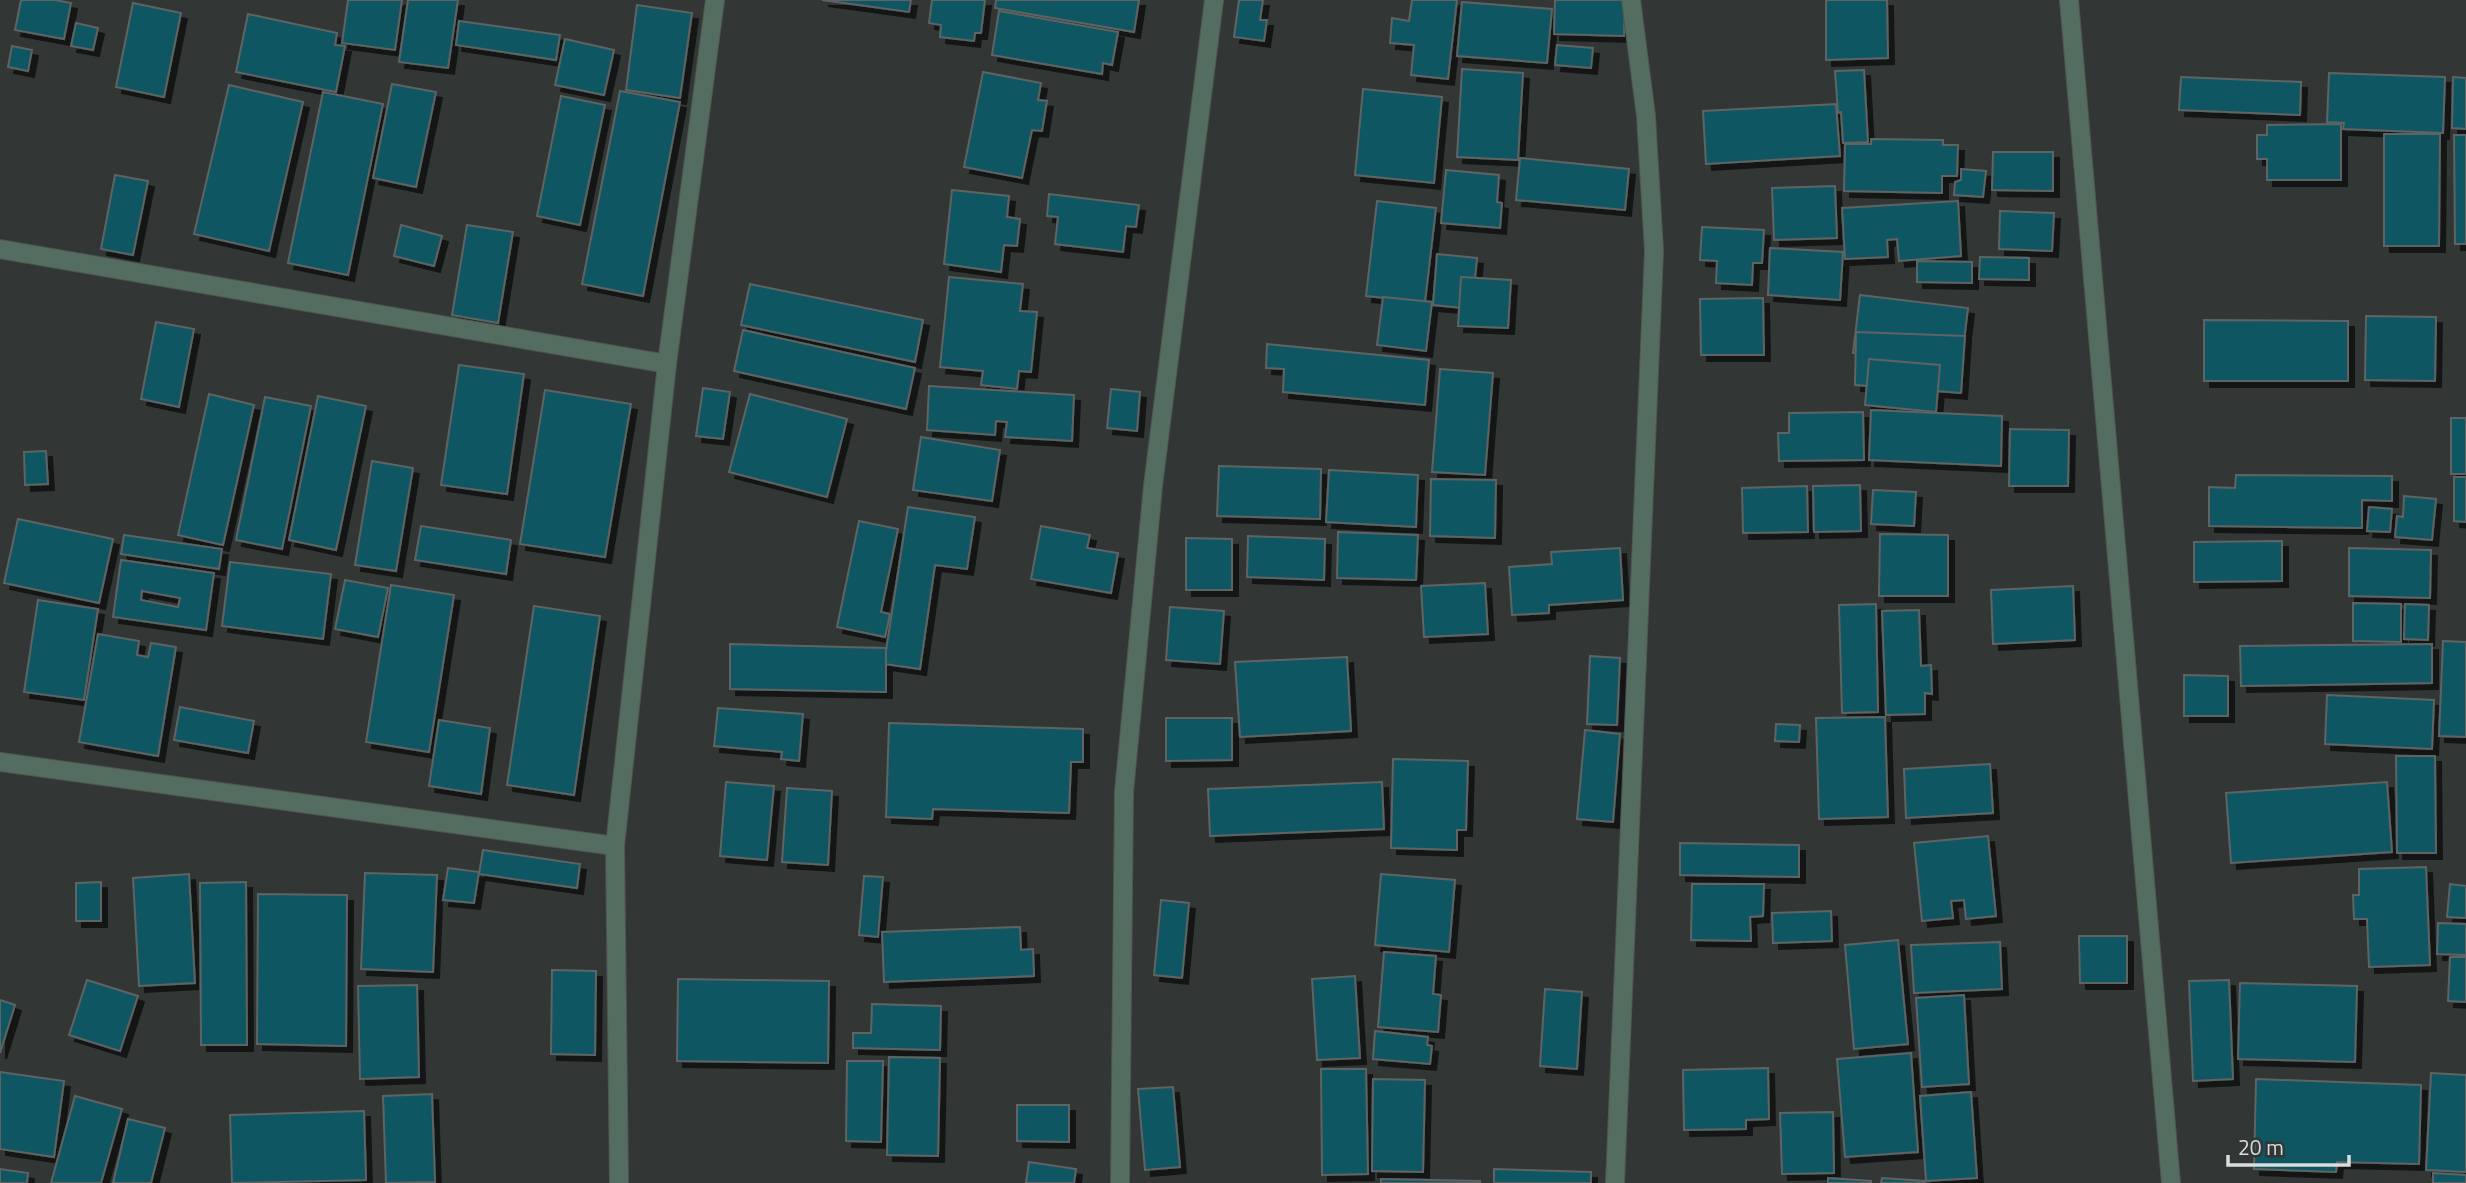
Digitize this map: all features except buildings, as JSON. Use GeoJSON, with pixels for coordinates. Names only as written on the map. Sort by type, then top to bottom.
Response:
{"type":"FeatureCollection","features":[{"type":"Feature","properties":{"kind":"street"},"geometry":{"type":"LineString","coordinates":[[619,1183],[615,846],[667,364],[715,0]]}},
{"type":"Feature","properties":{"kind":"street"},"geometry":{"type":"LineString","coordinates":[[1120,1183],[1124,792],[1153,486],[1214,0]]}},
{"type":"Feature","properties":{"kind":"street"},"geometry":{"type":"LineString","coordinates":[[1615,1183],[1654,251],[1646,116],[1631,0]]}},
{"type":"Feature","properties":{"kind":"street"},"geometry":{"type":"LineString","coordinates":[[2069,0],[2171,1183]]}},
{"type":"Feature","properties":{"kind":"street"},"geometry":{"type":"LineString","coordinates":[[0,248],[667,364]]}},
{"type":"Feature","properties":{"kind":"street"},"geometry":{"type":"LineString","coordinates":[[0,762],[615,846]]}}]}
